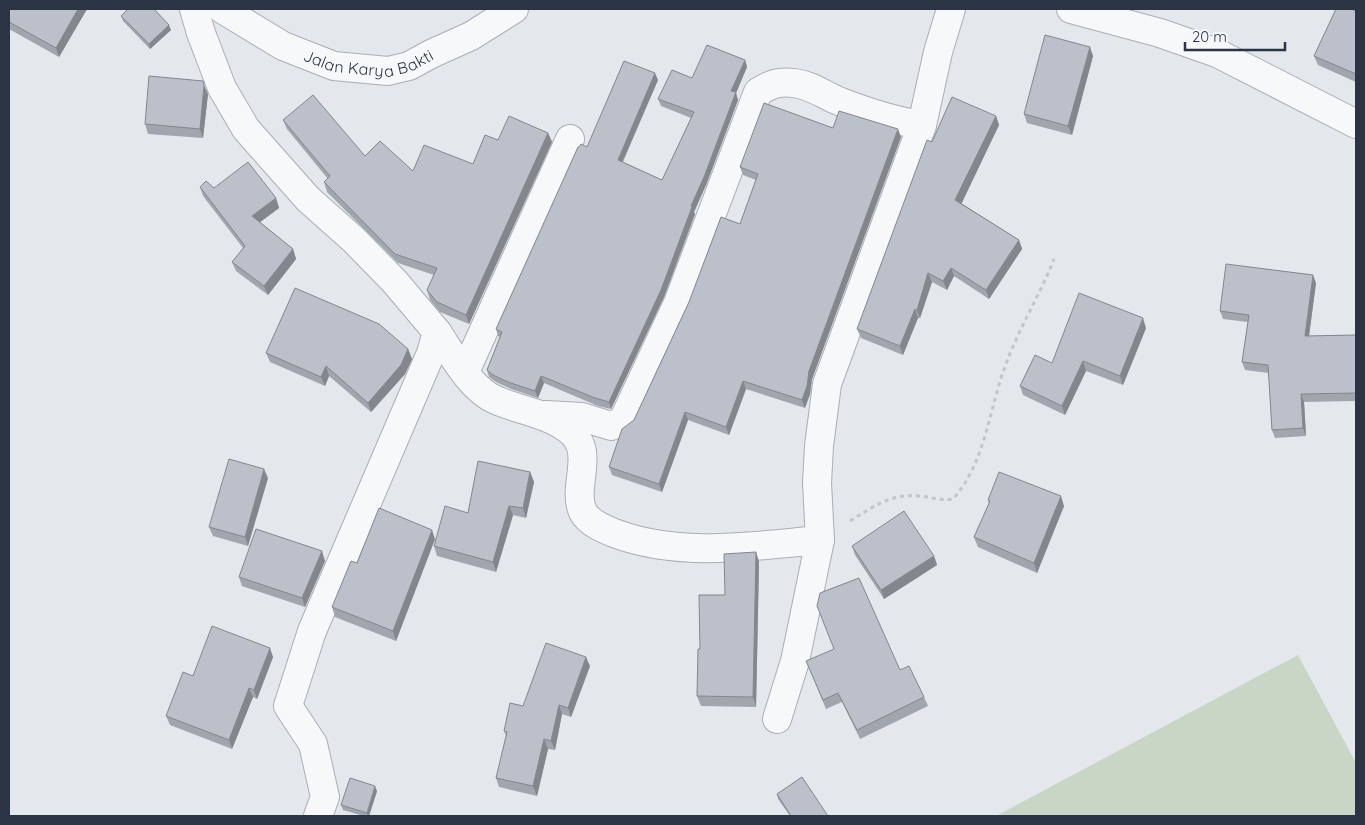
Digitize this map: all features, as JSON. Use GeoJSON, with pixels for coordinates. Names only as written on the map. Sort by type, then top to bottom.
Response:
{"type":"FeatureCollection","features":[{"type":"Feature","properties":{"kind":"street"},"geometry":{"type":"LineString","coordinates":[[194,9],[222,88],[246,129],[308,199],[354,240],[395,282],[438,332],[465,372],[480,389],[496,400],[546,415],[582,418],[611,426],[624,421],[678,303],[758,92],[771,84],[794,83],[814,88],[839,101],[894,120],[922,125]]}},
{"type":"Feature","properties":{"kind":"street","name":"Jalan Karya Bakti"},"geometry":{"type":"LineString","coordinates":[[222,9],[283,46],[334,66],[388,71],[409,66],[471,36],[514,9]]}},
{"type":"Feature","properties":{"kind":"street"},"geometry":{"type":"LineString","coordinates":[[777,719],[795,661],[820,540],[817,483],[819,446],[827,384],[922,125],[938,52],[951,9]]}},
{"type":"Feature","properties":{"kind":"street"},"geometry":{"type":"LineString","coordinates":[[1071,9],[1160,33],[1217,54],[1356,124]]}},
{"type":"Feature","properties":{"kind":"street"},"geometry":{"type":"LineString","coordinates":[[465,372],[570,139]]}},
{"type":"Feature","properties":{"kind":"street"},"geometry":{"type":"LineString","coordinates":[[318,816],[325,797],[313,744],[288,706],[312,632],[432,354],[438,332]]}},
{"type":"Feature","properties":{"kind":"street"},"geometry":{"type":"LineString","coordinates":[[546,415],[571,431],[581,446],[584,462],[579,493],[584,513],[598,526],[632,540],[677,548],[722,548],[820,540]]}},
{"type":"Feature","properties":{"kind":"path"},"geometry":{"type":"LineString","coordinates":[[820,540],[883,501],[898,496],[919,496],[942,501],[954,499],[964,487],[990,421],[1005,365],[1054,259]]}},
{"type":"Feature","properties":{"kind":"green space"},"geometry":{"type":"Polygon","coordinates":[[[1298,655],[1356,763],[1356,816],[996,816],[1298,655]]]}},
{"type":"Feature","properties":{"kind":"building"},"geometry":{"type":"Polygon","coordinates":[[[9,9],[78,9],[56,48],[9,22],[9,9]]]}},
{"type":"Feature","properties":{"kind":"building"},"geometry":{"type":"Polygon","coordinates":[[[128,9],[154,9],[169,25],[149,44],[121,16],[128,9]]]}},
{"type":"Feature","properties":{"kind":"building"},"geometry":{"type":"Polygon","coordinates":[[[1336,9],[1356,11],[1356,74],[1314,56],[1336,9]]]}},
{"type":"Feature","properties":{"kind":"building"},"geometry":{"type":"Polygon","coordinates":[[[1045,35],[1090,47],[1068,126],[1024,114],[1045,35]]]}},
{"type":"Feature","properties":{"kind":"building"},"geometry":{"type":"Polygon","coordinates":[[[707,45],[745,60],[731,91],[736,92],[691,206],[661,290],[609,402],[541,376],[535,391],[493,375],[487,370],[502,332],[496,329],[578,147],[581,144],[587,147],[624,61],[655,73],[618,160],[662,180],[694,112],[658,99],[672,70],[692,78],[707,45]]]}},
{"type":"Feature","properties":{"kind":"building"},"geometry":{"type":"Polygon","coordinates":[[[149,76],[203,81],[200,129],[145,124],[149,76]]]}},
{"type":"Feature","properties":{"kind":"building"},"geometry":{"type":"Polygon","coordinates":[[[313,95],[365,156],[380,141],[413,171],[424,145],[473,164],[485,135],[498,140],[509,116],[548,133],[466,315],[437,302],[427,290],[437,268],[395,254],[324,182],[330,176],[283,120],[313,95]]]}},
{"type":"Feature","properties":{"kind":"building"},"geometry":{"type":"Polygon","coordinates":[[[952,97],[996,116],[955,200],[1019,240],[986,290],[951,268],[943,281],[928,273],[917,310],[915,309],[900,346],[857,329],[927,140],[932,142],[952,97]]]}},
{"type":"Feature","properties":{"kind":"building"},"geometry":{"type":"Polygon","coordinates":[[[764,103],[833,128],[839,111],[898,129],[809,371],[807,386],[802,400],[743,381],[726,427],[685,412],[659,484],[609,467],[622,429],[634,420],[689,302],[721,217],[740,224],[758,174],[740,167],[764,103]]]}},
{"type":"Feature","properties":{"kind":"building"},"geometry":{"type":"Polygon","coordinates":[[[248,162],[276,198],[252,216],[293,249],[264,286],[232,262],[245,246],[200,187],[206,181],[214,188],[248,162]]]}},
{"type":"Feature","properties":{"kind":"building"},"geometry":{"type":"Polygon","coordinates":[[[1226,264],[1313,275],[1305,336],[1356,335],[1356,393],[1301,394],[1303,428],[1272,430],[1268,365],[1242,362],[1249,315],[1220,311],[1226,264]]]}},
{"type":"Feature","properties":{"kind":"building"},"geometry":{"type":"Polygon","coordinates":[[[295,288],[379,324],[408,349],[401,365],[368,403],[326,366],[321,377],[266,353],[295,288]]]}},
{"type":"Feature","properties":{"kind":"building"},"geometry":{"type":"Polygon","coordinates":[[[1079,293],[1143,318],[1120,376],[1083,361],[1062,406],[1020,386],[1035,355],[1052,363],[1079,293]]]}},
{"type":"Feature","properties":{"kind":"building"},"geometry":{"type":"Polygon","coordinates":[[[229,459],[264,469],[245,537],[209,527],[229,459]]]}},
{"type":"Feature","properties":{"kind":"building"},"geometry":{"type":"Polygon","coordinates":[[[478,461],[530,472],[523,508],[509,506],[493,562],[434,546],[445,506],[468,513],[478,461]]]}},
{"type":"Feature","properties":{"kind":"building"},"geometry":{"type":"Polygon","coordinates":[[[999,472],[1061,496],[1034,563],[974,537],[990,501],[988,500],[999,472]]]}},
{"type":"Feature","properties":{"kind":"building"},"geometry":{"type":"Polygon","coordinates":[[[379,508],[432,530],[393,631],[332,607],[351,561],[357,563],[379,508]]]}},
{"type":"Feature","properties":{"kind":"building"},"geometry":{"type":"Polygon","coordinates":[[[904,511],[934,556],[881,590],[852,546],[904,511]]]}},
{"type":"Feature","properties":{"kind":"building"},"geometry":{"type":"Polygon","coordinates":[[[256,529],[322,551],[302,598],[239,577],[256,529]]]}},
{"type":"Feature","properties":{"kind":"building"},"geometry":{"type":"Polygon","coordinates":[[[756,552],[753,697],[697,696],[698,649],[700,649],[699,595],[725,595],[724,554],[756,552]]]}},
{"type":"Feature","properties":{"kind":"building"},"geometry":{"type":"Polygon","coordinates":[[[859,578],[900,670],[909,666],[924,697],[857,730],[838,693],[823,700],[806,661],[834,649],[817,606],[820,593],[859,578]]]}},
{"type":"Feature","properties":{"kind":"building"},"geometry":{"type":"Polygon","coordinates":[[[212,626],[270,648],[254,690],[249,688],[229,740],[166,716],[183,672],[193,676],[212,626]]]}},
{"type":"Feature","properties":{"kind":"building"},"geometry":{"type":"Polygon","coordinates":[[[546,643],[586,657],[568,708],[559,705],[551,741],[544,739],[533,786],[496,778],[507,732],[504,731],[510,703],[523,706],[546,643]]]}},
{"type":"Feature","properties":{"kind":"building"},"geometry":{"type":"Polygon","coordinates":[[[802,777],[828,816],[791,816],[777,794],[802,777]]]}},
{"type":"Feature","properties":{"kind":"building"},"geometry":{"type":"Polygon","coordinates":[[[350,778],[375,786],[367,813],[341,805],[350,778]]]}}]}
